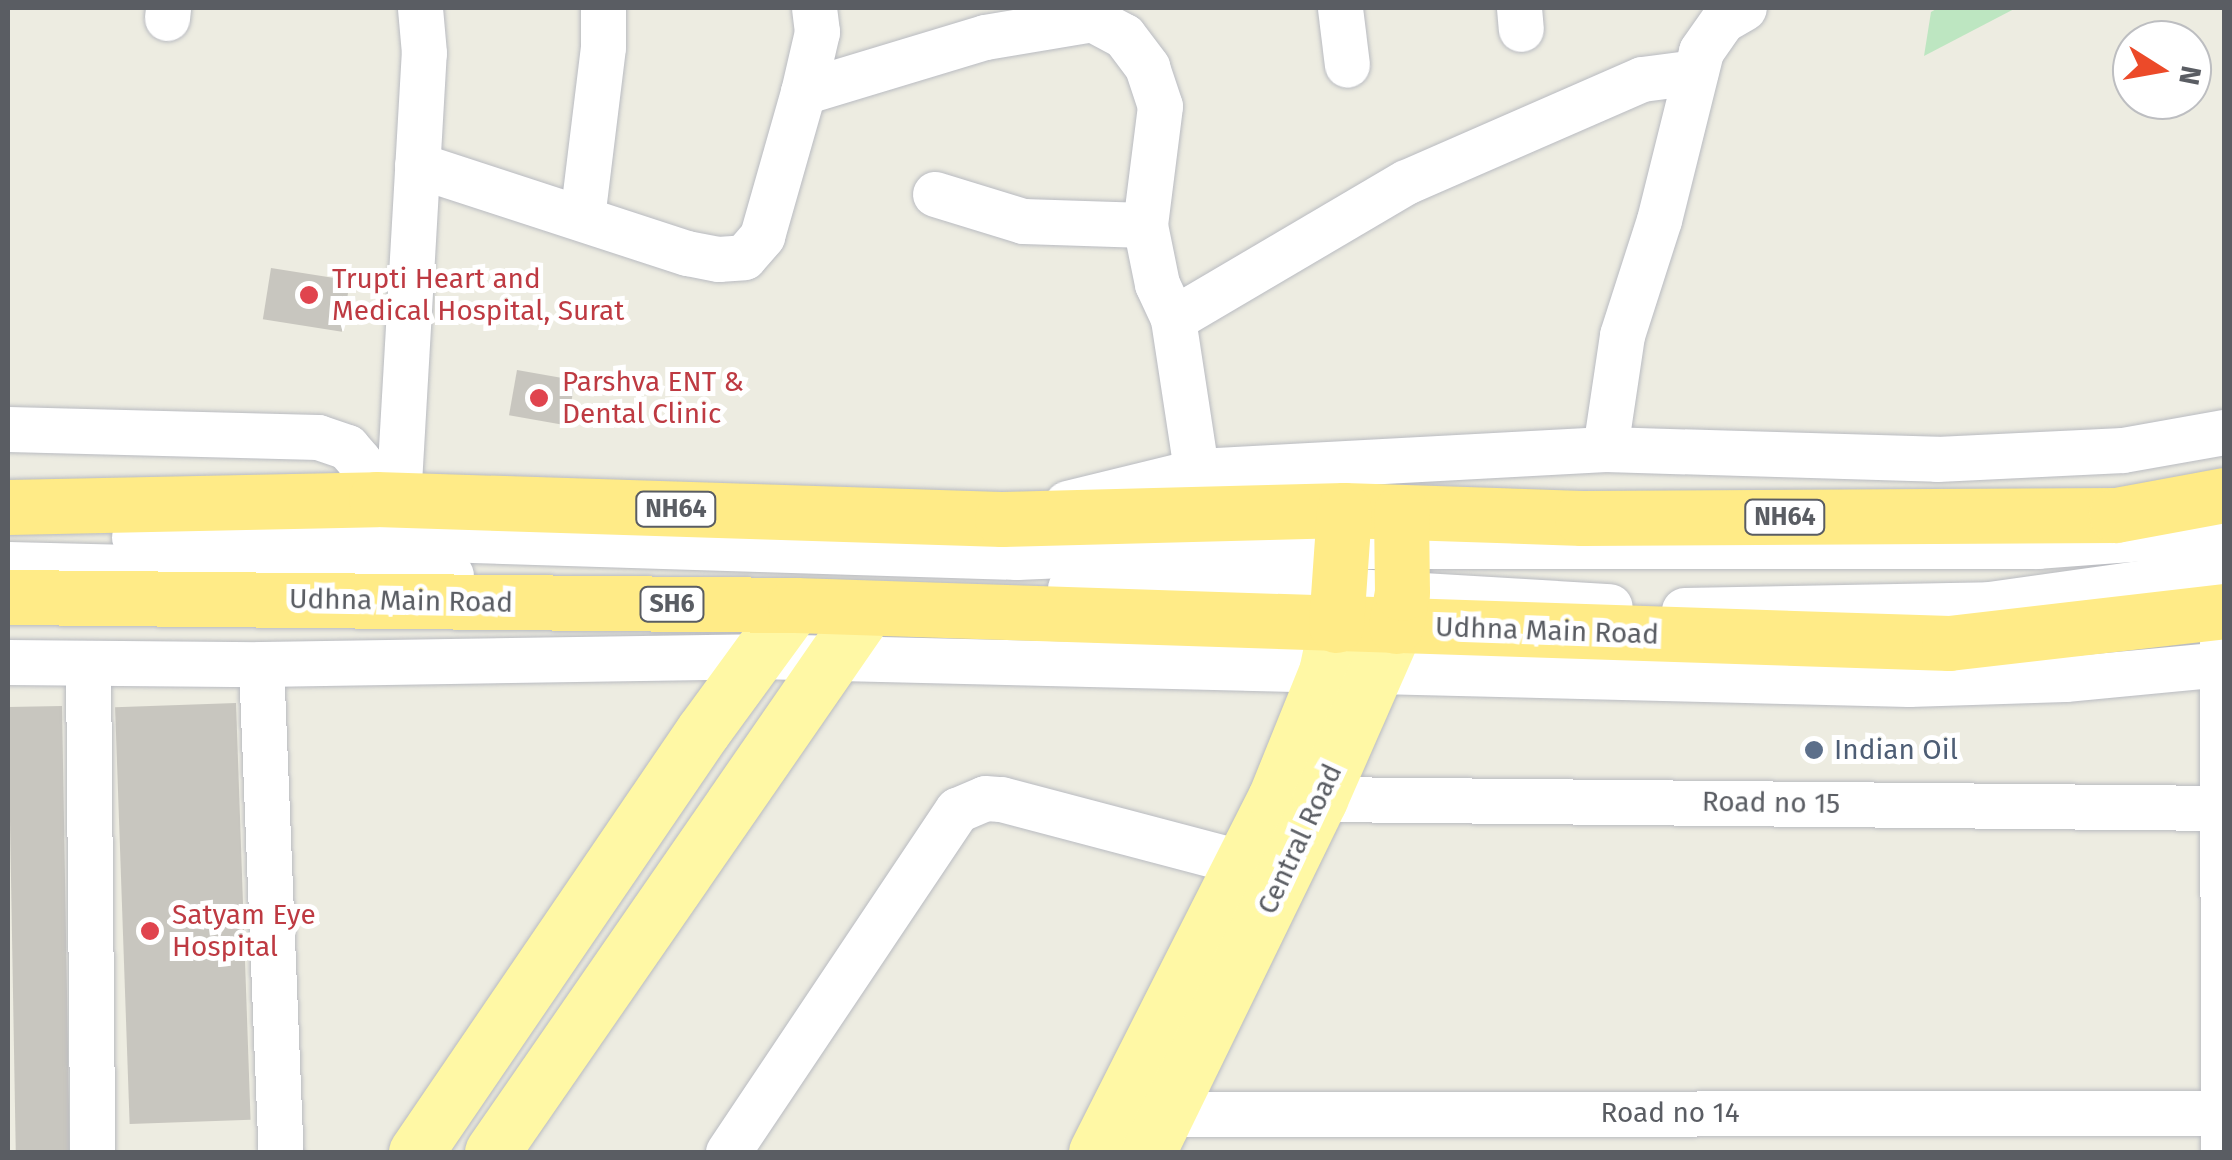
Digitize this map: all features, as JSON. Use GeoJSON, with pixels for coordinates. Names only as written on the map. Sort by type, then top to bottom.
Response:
{"type":"FeatureCollection","features":[{"type":"Feature","properties":{"kind":"highway","name":"NH64"},"geometry":{"type":"LineString","coordinates":[[8,507],[390,542],[1002,520],[1200,493],[1367,589],[1582,518],[2116,514],[2224,495]]}},
{"type":"Feature","properties":{"kind":"highway","name":"Udhna Main Road"},"geometry":{"type":"LineString","coordinates":[[8,596],[390,542],[795,605],[868,608],[1367,589],[1949,643],[2223,624]]}},
{"type":"Feature","properties":{"kind":"main road","name":"Central Road"},"geometry":{"type":"LineString","coordinates":[[1133,1133],[1320,798],[1367,589]]}},
{"type":"Feature","properties":{"kind":"main road","name":"Central Road"},"geometry":{"type":"LineString","coordinates":[[1133,1133],[1243,863],[1276,798],[1367,589]]}},
{"type":"Feature","properties":{"kind":"main road"},"geometry":{"type":"LineString","coordinates":[[416,1152],[756,656],[795,605]]}},
{"type":"Feature","properties":{"kind":"main road"},"geometry":{"type":"LineString","coordinates":[[492,1152],[868,608]]}},
{"type":"Feature","properties":{"kind":"street"},"geometry":{"type":"LineString","coordinates":[[390,542],[418,165],[424,53],[420,8]]}},
{"type":"Feature","properties":{"kind":"street"},"geometry":{"type":"LineString","coordinates":[[582,218],[603,48],[603,8]]}},
{"type":"Feature","properties":{"kind":"street"},"geometry":{"type":"LineString","coordinates":[[418,165],[687,253],[718,259],[744,257],[762,236],[803,92],[817,32],[814,8]]}},
{"type":"Feature","properties":{"kind":"street"},"geometry":{"type":"LineString","coordinates":[[1340,8],[1347,65]]}},
{"type":"Feature","properties":{"kind":"street"},"geometry":{"type":"LineString","coordinates":[[1605,449],[1622,334],[1659,220],[1702,52],[1727,12]]}},
{"type":"Feature","properties":{"kind":"street"},"geometry":{"type":"LineString","coordinates":[[803,92],[984,37],[1092,14],[1124,36],[1146,67],[1160,106],[1144,225],[1157,284],[1173,319],[1200,493],[1605,449],[1937,459],[2123,450],[2224,432]]}},
{"type":"Feature","properties":{"kind":"street"},"geometry":{"type":"LineString","coordinates":[[1173,319],[1406,182],[1642,79],[1696,72]]}},
{"type":"Feature","properties":{"kind":"street"},"geometry":{"type":"LineString","coordinates":[[935,194],[1023,221],[1144,225]]}},
{"type":"Feature","properties":{"kind":"street"},"geometry":{"type":"LineString","coordinates":[[8,430],[318,436],[347,447],[359,461],[390,542]]}},
{"type":"Feature","properties":{"kind":"street"},"geometry":{"type":"LineString","coordinates":[[8,662],[261,664],[831,658],[1367,589],[2224,532]]}},
{"type":"Feature","properties":{"kind":"street"},"geometry":{"type":"LineString","coordinates":[[8,537],[390,542],[1367,589]]}},
{"type":"Feature","properties":{"kind":"street"},"geometry":{"type":"LineString","coordinates":[[8,564],[390,542]]}},
{"type":"Feature","properties":{"kind":"street"},"geometry":{"type":"LineString","coordinates":[[2223,624],[2224,1152]]}},
{"type":"Feature","properties":{"kind":"street"},"geometry":{"type":"LineString","coordinates":[[88,663],[92,1152]]}},
{"type":"Feature","properties":{"kind":"street"},"geometry":{"type":"LineString","coordinates":[[261,664],[281,1152]]}},
{"type":"Feature","properties":{"kind":"street"},"geometry":{"type":"LineString","coordinates":[[728,1152],[958,810],[984,798],[1001,799],[1243,863]]}},
{"type":"Feature","properties":{"kind":"street","name":"Road no 15"},"geometry":{"type":"LineString","coordinates":[[1320,798],[2222,808]]}},
{"type":"Feature","properties":{"kind":"street","name":"Road no 14"},"geometry":{"type":"LineString","coordinates":[[1133,1133],[2223,1114]]}},
{"type":"Feature","properties":{"kind":"green space"},"geometry":{"type":"Polygon","coordinates":[[[1938,8],[2016,8],[1924,56],[1931,12],[1938,8]]]}},
{"type":"Feature","properties":{"kind":"building"},"geometry":{"type":"Polygon","coordinates":[[[271,268],[350,281],[342,332],[263,319],[271,268]]]}},
{"type":"Feature","properties":{"kind":"building"},"geometry":{"type":"Polygon","coordinates":[[[517,370],[575,380],[567,426],[509,415],[517,370]]]}},
{"type":"Feature","properties":{"kind":"building"},"geometry":{"type":"Polygon","coordinates":[[[236,703],[251,1120],[130,1124],[115,707],[236,703]]]}},
{"type":"Feature","properties":{"kind":"building"},"geometry":{"type":"Polygon","coordinates":[[[62,706],[70,1152],[16,1152],[8,707],[62,706]]]}},
{"type":"Feature","properties":{"kind":"place","name":"Trupti Heart and Medical Hospital, Surat"},"geometry":{"type":"Point","coordinates":[309,295]}},
{"type":"Feature","properties":{"kind":"place","name":"Parshva ENT & Dental Clinic"},"geometry":{"type":"Point","coordinates":[539,398]}},
{"type":"Feature","properties":{"kind":"place","name":"Indian Oil"},"geometry":{"type":"Point","coordinates":[1814,750]}},
{"type":"Feature","properties":{"kind":"place","name":"Satyam Eye Hospital"},"geometry":{"type":"Point","coordinates":[150,931]}}]}
